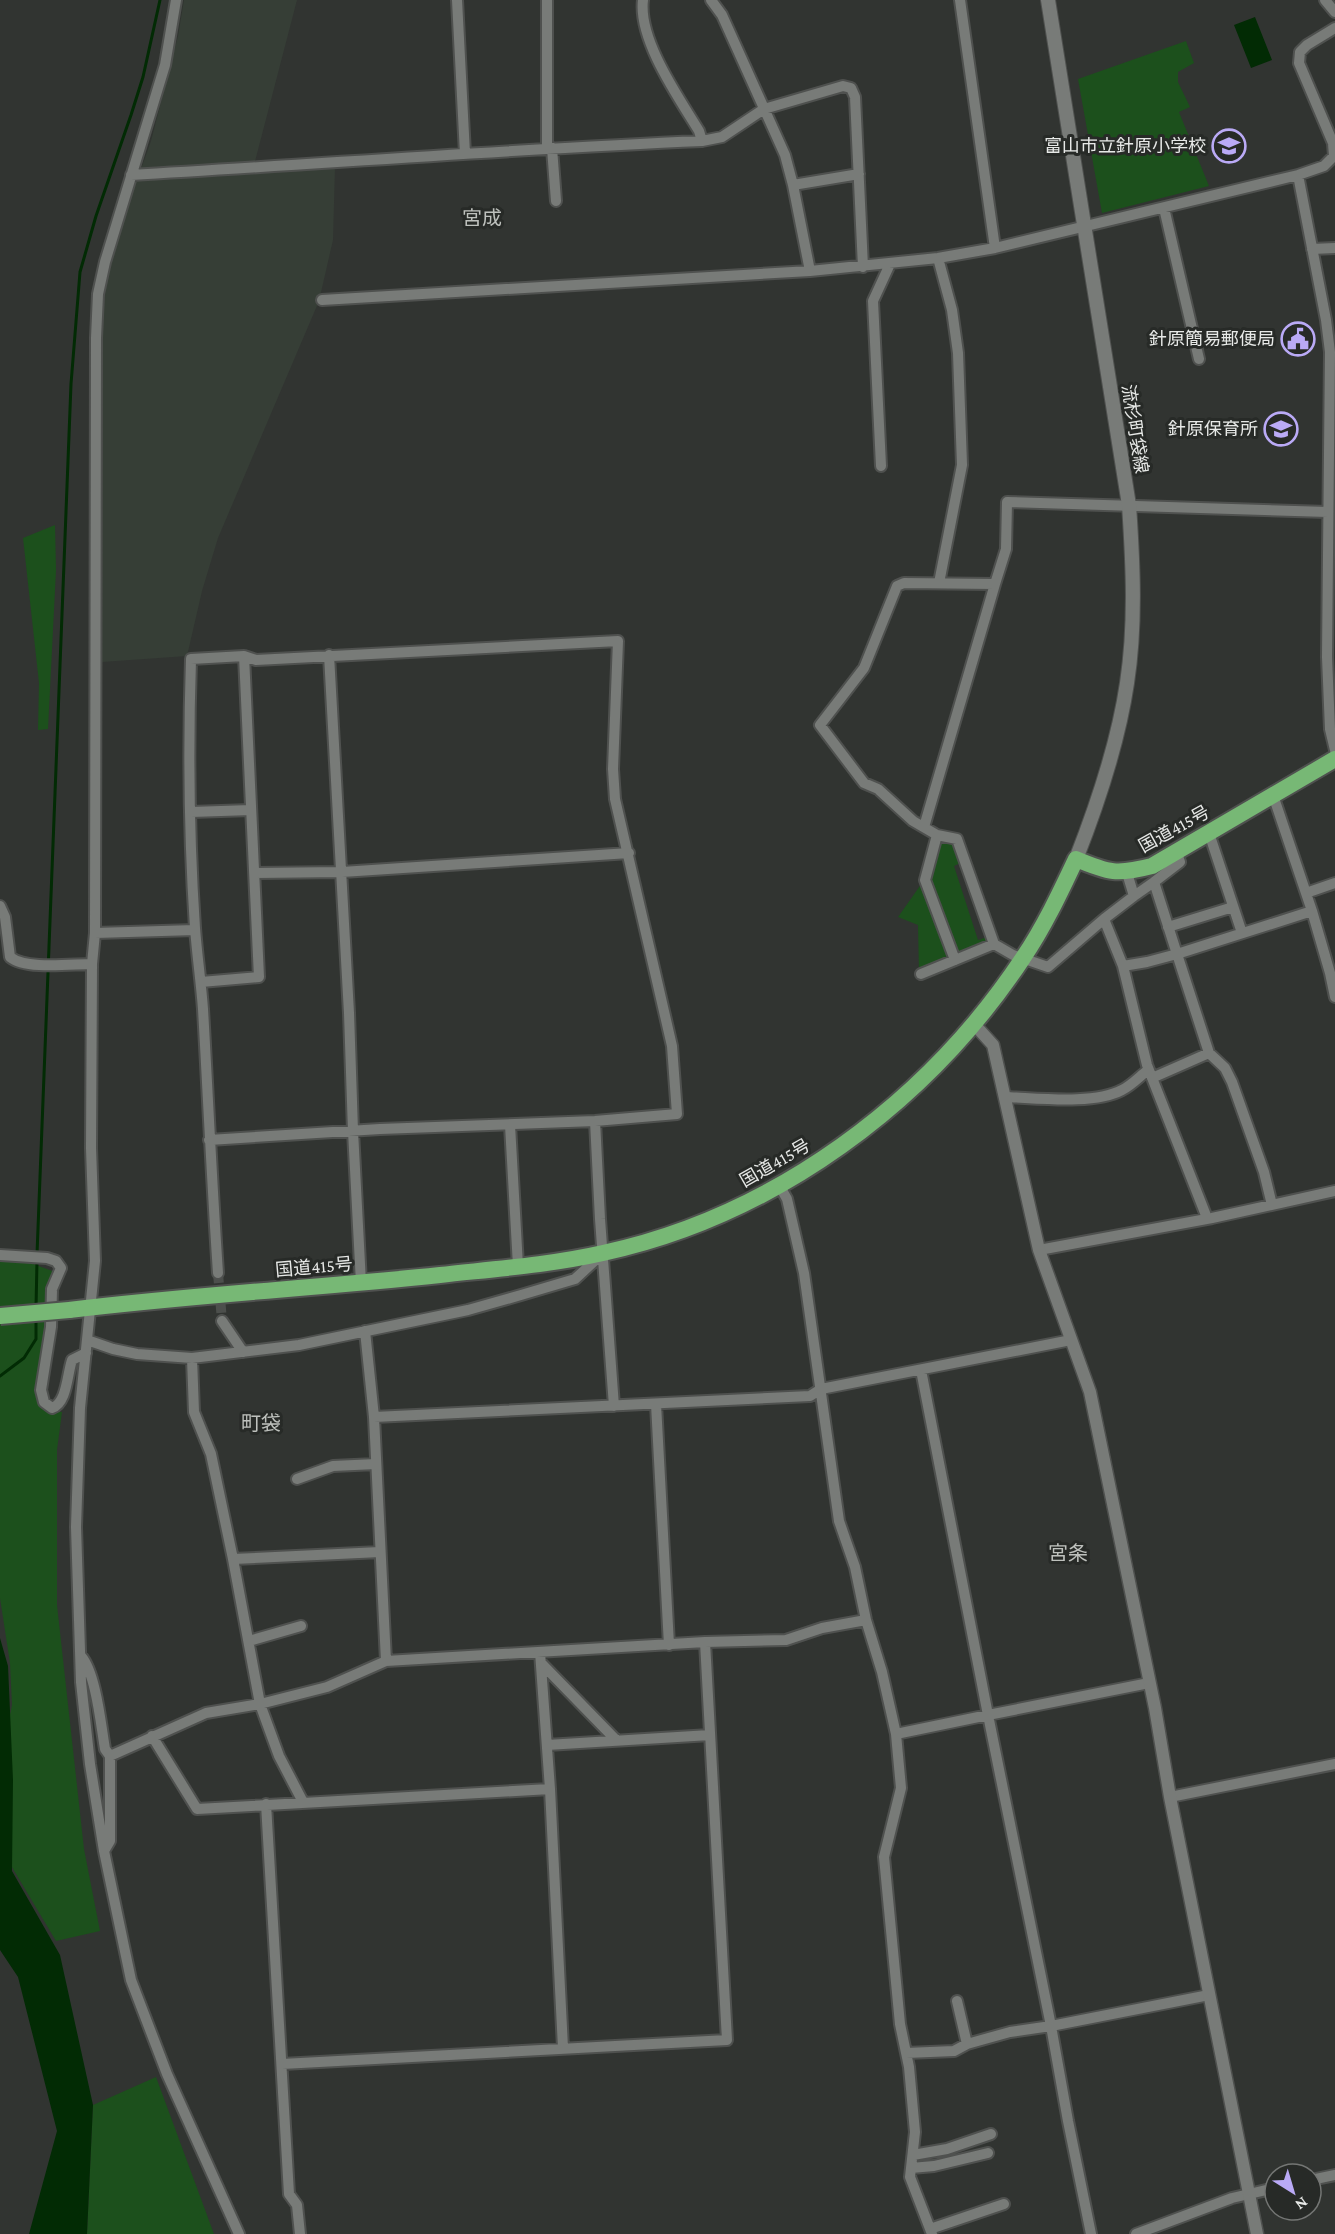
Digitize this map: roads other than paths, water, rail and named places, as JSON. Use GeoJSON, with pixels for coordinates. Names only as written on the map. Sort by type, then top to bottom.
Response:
{"type":"FeatureCollection","features":[{"type":"Feature","properties":{"kind":"highway","name":"国道415号"},"geometry":{"type":"LineString","coordinates":[[0,1316],[361,1283],[518,1266],[603,1253],[652,1240],[709,1219],[779,1185],[840,1147],[898,1101],[943,1059],[974,1024],[1024,958],[1076,859],[1105,870],[1126,873],[1152,866],[1335,759]]}},
{"type":"Feature","properties":{"kind":"main road","name":"流杉町袋線"},"geometry":{"type":"LineString","coordinates":[[1048,0],[1129,505],[1133,566],[1132,633],[1127,683],[1113,747],[1095,809],[1076,859]]}},
{"type":"Feature","properties":{"kind":"street"},"geometry":{"type":"LineString","coordinates":[[176,0],[165,65],[105,262],[98,294],[95,933],[92,964],[91,1148],[95,1261],[80,1408],[76,1527],[81,1682],[90,1764],[116,1915],[135,1991],[146,2024],[190,2128],[239,2234]]}},
{"type":"Feature","properties":{"kind":"street"},"geometry":{"type":"LineString","coordinates":[[457,0],[465,154]]}},
{"type":"Feature","properties":{"kind":"street"},"geometry":{"type":"LineString","coordinates":[[547,0],[550,148],[556,201]]}},
{"type":"Feature","properties":{"kind":"street"},"geometry":{"type":"LineString","coordinates":[[643,0],[643,13],[658,64],[699,132],[702,141]]}},
{"type":"Feature","properties":{"kind":"street"},"geometry":{"type":"LineString","coordinates":[[711,0],[722,15],[785,155],[794,185],[810,271]]}},
{"type":"Feature","properties":{"kind":"street"},"geometry":{"type":"LineString","coordinates":[[960,0],[995,248]]}},
{"type":"Feature","properties":{"kind":"street"},"geometry":{"type":"LineString","coordinates":[[1325,0],[1335,12]]}},
{"type":"Feature","properties":{"kind":"street"},"geometry":{"type":"LineString","coordinates":[[322,300],[810,271],[938,258],[995,248],[1298,175],[1324,166],[1334,156],[1333,143],[1299,63],[1300,52],[1307,45],[1335,28]]}},
{"type":"Feature","properties":{"kind":"street"},"geometry":{"type":"LineString","coordinates":[[131,175],[550,148],[702,141],[722,137],[764,109],[843,86],[851,88],[855,97],[863,267]]}},
{"type":"Feature","properties":{"kind":"street"},"geometry":{"type":"LineString","coordinates":[[794,185],[859,174]]}},
{"type":"Feature","properties":{"kind":"street"},"geometry":{"type":"LineString","coordinates":[[1298,175],[1330,352],[1328,512],[1331,626],[1330,729],[1335,750]]}},
{"type":"Feature","properties":{"kind":"street"},"geometry":{"type":"LineString","coordinates":[[1164,208],[1199,359]]}},
{"type":"Feature","properties":{"kind":"street"},"geometry":{"type":"LineString","coordinates":[[1312,249],[1335,248]]}},
{"type":"Feature","properties":{"kind":"street"},"geometry":{"type":"LineString","coordinates":[[938,258],[952,310],[958,353],[962,465],[939,583]]}},
{"type":"Feature","properties":{"kind":"street"},"geometry":{"type":"LineString","coordinates":[[881,466],[873,301],[890,264]]}},
{"type":"Feature","properties":{"kind":"street"},"geometry":{"type":"LineString","coordinates":[[924,827],[1006,549],[1007,502],[1328,512]]}},
{"type":"Feature","properties":{"kind":"street"},"geometry":{"type":"LineString","coordinates":[[995,584],[904,583],[897,586],[864,668],[820,725],[864,783],[878,789],[913,821],[937,835],[957,839],[994,944],[1013,955],[1048,967],[1104,919],[1180,862],[1177,853]]}},
{"type":"Feature","properties":{"kind":"street"},"geometry":{"type":"LineString","coordinates":[[209,1140],[677,1114],[672,1046],[615,799],[613,769],[618,640],[256,660],[244,656],[190,659],[191,812],[195,930],[201,982],[209,1140],[218,1273]]}},
{"type":"Feature","properties":{"kind":"street"},"geometry":{"type":"LineString","coordinates":[[329,655],[350,1013],[352,1131],[361,1283]]}},
{"type":"Feature","properties":{"kind":"street"},"geometry":{"type":"LineString","coordinates":[[201,982],[260,977],[244,656]]}},
{"type":"Feature","properties":{"kind":"street"},"geometry":{"type":"LineString","coordinates":[[1273,795],[1312,911],[1335,997]]}},
{"type":"Feature","properties":{"kind":"street"},"geometry":{"type":"LineString","coordinates":[[191,812],[251,810]]}},
{"type":"Feature","properties":{"kind":"street"},"geometry":{"type":"LineString","coordinates":[[1209,833],[1242,933]]}},
{"type":"Feature","properties":{"kind":"street"},"geometry":{"type":"LineString","coordinates":[[937,835],[925,880],[955,960]]}},
{"type":"Feature","properties":{"kind":"street"},"geometry":{"type":"LineString","coordinates":[[255,873],[342,872],[629,853]]}},
{"type":"Feature","properties":{"kind":"street"},"geometry":{"type":"LineString","coordinates":[[1126,873],[1134,896]]}},
{"type":"Feature","properties":{"kind":"street"},"geometry":{"type":"LineString","coordinates":[[1154,882],[1209,1053],[1225,1068],[1232,1082],[1264,1172],[1272,1205]]}},
{"type":"Feature","properties":{"kind":"street"},"geometry":{"type":"LineString","coordinates":[[1306,893],[1335,884]]}},
{"type":"Feature","properties":{"kind":"street"},"geometry":{"type":"LineString","coordinates":[[0,906],[5,917],[10,957],[17,962],[40,965],[92,964]]}},
{"type":"Feature","properties":{"kind":"street"},"geometry":{"type":"LineString","coordinates":[[1168,927],[1233,907]]}},
{"type":"Feature","properties":{"kind":"street"},"geometry":{"type":"LineString","coordinates":[[1123,966],[1177,954],[1312,911]]}},
{"type":"Feature","properties":{"kind":"street"},"geometry":{"type":"LineString","coordinates":[[1104,919],[1123,966],[1150,1074],[1208,1218]]}},
{"type":"Feature","properties":{"kind":"street"},"geometry":{"type":"LineString","coordinates":[[95,933],[195,930]]}},
{"type":"Feature","properties":{"kind":"street"},"geometry":{"type":"LineString","coordinates":[[921,974],[994,944]]}},
{"type":"Feature","properties":{"kind":"street"},"geometry":{"type":"LineString","coordinates":[[974,1024],[993,1045],[1039,1250],[1090,1392],[1257,2234]]}},
{"type":"Feature","properties":{"kind":"street"},"geometry":{"type":"LineString","coordinates":[[1005,1096],[1074,1100],[1110,1095],[1150,1074],[1209,1053]]}},
{"type":"Feature","properties":{"kind":"street"},"geometry":{"type":"LineString","coordinates":[[595,1120],[614,1406]]}},
{"type":"Feature","properties":{"kind":"street"},"geometry":{"type":"LineString","coordinates":[[510,1125],[518,1266]]}},
{"type":"Feature","properties":{"kind":"street"},"geometry":{"type":"LineString","coordinates":[[779,1185],[787,1199],[804,1273],[839,1521],[855,1567],[866,1620],[882,1672],[896,1734],[901,1788],[884,1857],[899,2014],[915,2132],[910,2176],[931,2231],[1004,2204]]}},
{"type":"Feature","properties":{"kind":"street"},"geometry":{"type":"LineString","coordinates":[[1039,1250],[1335,1191]]}},
{"type":"Feature","properties":{"kind":"street"},"geometry":{"type":"LineString","coordinates":[[87,1340],[137,1354],[192,1358],[299,1345],[468,1310],[574,1279],[603,1253]]}},
{"type":"Feature","properties":{"kind":"street"},"geometry":{"type":"LineString","coordinates":[[0,1255],[47,1258],[56,1261],[61,1268],[52,1289],[51,1327],[41,1390],[44,1402],[52,1408],[57,1407],[63,1401],[67,1374],[72,1360],[86,1353]]}},
{"type":"Feature","properties":{"kind":"street"},"geometry":{"type":"LineString","coordinates":[[222,1321],[243,1352]]}},
{"type":"Feature","properties":{"kind":"street"},"geometry":{"type":"LineString","coordinates":[[365,1330],[374,1417],[386,1661]]}},
{"type":"Feature","properties":{"kind":"street"},"geometry":{"type":"LineString","coordinates":[[374,1417],[810,1396],[821,1389],[1071,1340]]}},
{"type":"Feature","properties":{"kind":"street"},"geometry":{"type":"LineString","coordinates":[[192,1358],[194,1412],[211,1454],[260,1704],[279,1756],[303,1802]]}},
{"type":"Feature","properties":{"kind":"street"},"geometry":{"type":"LineString","coordinates":[[921,1370],[1091,2234]]}},
{"type":"Feature","properties":{"kind":"street"},"geometry":{"type":"LineString","coordinates":[[656,1404],[669,1645]]}},
{"type":"Feature","properties":{"kind":"street"},"geometry":{"type":"LineString","coordinates":[[297,1479],[333,1466],[376,1464]]}},
{"type":"Feature","properties":{"kind":"street"},"geometry":{"type":"LineString","coordinates":[[233,1559],[380,1552]]}},
{"type":"Feature","properties":{"kind":"street"},"geometry":{"type":"LineString","coordinates":[[110,1755],[206,1713],[260,1704],[327,1688],[386,1661],[705,1642],[786,1640],[822,1628],[866,1620]]}},
{"type":"Feature","properties":{"kind":"street"},"geometry":{"type":"LineString","coordinates":[[249,1641],[302,1626]]}},
{"type":"Feature","properties":{"kind":"street"},"geometry":{"type":"LineString","coordinates":[[282,2064],[727,2040],[705,1642]]}},
{"type":"Feature","properties":{"kind":"street"},"geometry":{"type":"LineString","coordinates":[[540,1652],[550,1789],[563,2048]]}},
{"type":"Feature","properties":{"kind":"street"},"geometry":{"type":"LineString","coordinates":[[80,1655],[91,1674],[105,1749],[110,1755],[110,1841],[104,1851]]}},
{"type":"Feature","properties":{"kind":"street"},"geometry":{"type":"LineString","coordinates":[[541,1663],[616,1741]]}},
{"type":"Feature","properties":{"kind":"street"},"geometry":{"type":"LineString","coordinates":[[896,1734],[1149,1683]]}},
{"type":"Feature","properties":{"kind":"street"},"geometry":{"type":"LineString","coordinates":[[547,1745],[710,1735]]}},
{"type":"Feature","properties":{"kind":"street"},"geometry":{"type":"LineString","coordinates":[[152,1736],[197,1809],[550,1789]]}},
{"type":"Feature","properties":{"kind":"street"},"geometry":{"type":"LineString","coordinates":[[1170,1797],[1335,1764]]}},
{"type":"Feature","properties":{"kind":"street"},"geometry":{"type":"LineString","coordinates":[[266,1804],[289,2193],[297,2205],[300,2234]]}},
{"type":"Feature","properties":{"kind":"street"},"geometry":{"type":"LineString","coordinates":[[906,2053],[954,2051],[967,2044],[1010,2032],[1209,1995]]}},
{"type":"Feature","properties":{"kind":"street"},"geometry":{"type":"LineString","coordinates":[[957,2001],[967,2044]]}},
{"type":"Feature","properties":{"kind":"street"},"geometry":{"type":"LineString","coordinates":[[913,2155],[947,2149],[991,2134]]}},
{"type":"Feature","properties":{"kind":"street"},"geometry":{"type":"LineString","coordinates":[[911,2168],[934,2166],[988,2153]]}},
{"type":"Feature","properties":{"kind":"street"},"geometry":{"type":"LineString","coordinates":[[1136,2234],[1232,2198],[1263,2191]]}},
{"type":"Feature","properties":{"kind":"waterway"},"geometry":{"type":"LineString","coordinates":[[37,1254],[71,384],[80,272],[96,216],[143,77],[160,0]]}},
{"type":"Feature","properties":{"kind":"waterway"},"geometry":{"type":"LineString","coordinates":[[36,1308],[37,1261]]}},
{"type":"Feature","properties":{"kind":"waterway"},"geometry":{"type":"LineString","coordinates":[[0,1376],[24,1358],[36,1339],[36,1318]]}},
{"type":"Feature","properties":{"kind":"tunnel"},"geometry":{"type":"LineString","coordinates":[[218,1273],[222,1321]]}},
{"type":"Feature","properties":{"kind":"place","name":"富山市立針原小学校"},"geometry":{"type":"Point","coordinates":[1229,146]}},
{"type":"Feature","properties":{"kind":"place","name":"針原簡易郵便局"},"geometry":{"type":"Point","coordinates":[1298,339]}},
{"type":"Feature","properties":{"kind":"place","name":"針原保育所"},"geometry":{"type":"Point","coordinates":[1281,429]}},
{"type":"Feature","properties":{"kind":"district","name":"宮成"},"geometry":{"type":"Point","coordinates":[482,218]}},
{"type":"Feature","properties":{"kind":"district","name":"町袋"},"geometry":{"type":"Point","coordinates":[261,1423]}},
{"type":"Feature","properties":{"kind":"district","name":"宮条"},"geometry":{"type":"Point","coordinates":[1068,1553]}}]}
